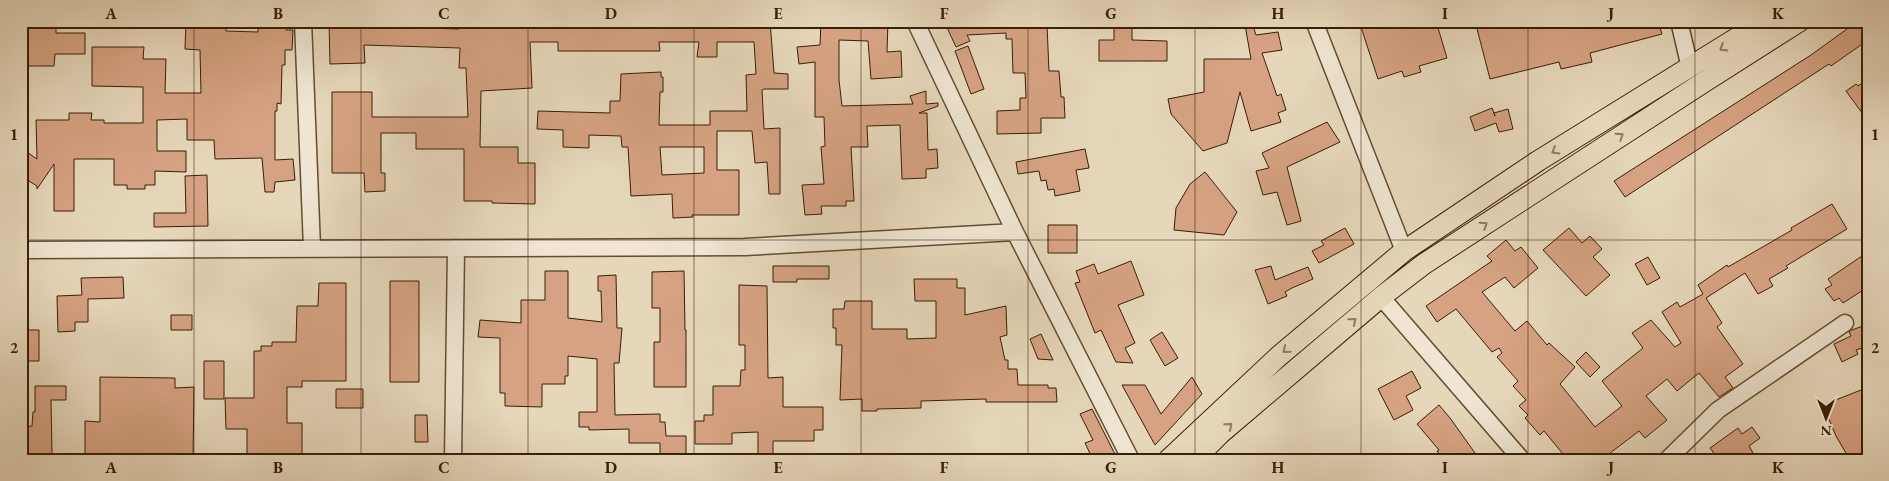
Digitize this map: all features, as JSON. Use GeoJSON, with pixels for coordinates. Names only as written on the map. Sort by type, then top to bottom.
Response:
{"type":"FeatureCollection","features":[{"type":"Feature","properties":{"kind":"main road"},"geometry":{"type":"LineString","coordinates":[[1168,460],[1279,356],[1404,251],[1538,162],[1764,21]]}},
{"type":"Feature","properties":{"kind":"main road"},"geometry":{"type":"LineString","coordinates":[[1194,460],[1221,433],[1382,297],[1424,264],[1800,21]]}},
{"type":"Feature","properties":{"kind":"street"},"geometry":{"type":"LineString","coordinates":[[303,21],[312,248]]}},
{"type":"Feature","properties":{"kind":"street"},"geometry":{"type":"LineString","coordinates":[[914,21],[1015,232],[1131,460]]}},
{"type":"Feature","properties":{"kind":"street"},"geometry":{"type":"LineString","coordinates":[[1314,21],[1404,251]]}},
{"type":"Feature","properties":{"kind":"street"},"geometry":{"type":"LineString","coordinates":[[1679,21],[1690,68]]}},
{"type":"Feature","properties":{"kind":"street"},"geometry":{"type":"LineString","coordinates":[[21,250],[745,247],[1015,232]]}},
{"type":"Feature","properties":{"kind":"street"},"geometry":{"type":"LineString","coordinates":[[453,460],[456,248]]}},
{"type":"Feature","properties":{"kind":"street"},"geometry":{"type":"LineString","coordinates":[[1382,297],[1522,460]]}},
{"type":"Feature","properties":{"kind":"street"},"geometry":{"type":"LineString","coordinates":[[1667,460],[1718,410],[1845,323]]}},
{"type":"Feature","properties":{"kind":"building"},"geometry":{"type":"Polygon","coordinates":[[[21,21],[56,21],[56,33],[85,33],[85,54],[55,54],[54,66],[28,66],[28,54],[21,54],[21,21]]]}},
{"type":"Feature","properties":{"kind":"building"},"geometry":{"type":"Polygon","coordinates":[[[186,21],[226,21],[226,31],[258,32],[258,21],[286,22],[286,30],[293,30],[292,50],[285,50],[285,65],[282,65],[281,104],[277,103],[277,111],[275,111],[275,160],[293,159],[295,180],[275,182],[274,192],[265,192],[262,158],[215,159],[214,140],[187,140],[187,119],[157,120],[157,151],[186,151],[186,172],[155,171],[155,185],[145,185],[145,189],[127,189],[127,185],[114,185],[114,159],[74,159],[74,211],[54,211],[54,164],[37,189],[37,186],[21,176],[21,148],[37,159],[36,120],[69,120],[69,113],[92,113],[91,120],[104,120],[104,123],[143,123],[143,87],[92,86],[92,47],[144,47],[143,59],[166,59],[165,93],[201,93],[200,50],[185,49],[186,21]]]}},
{"type":"Feature","properties":{"kind":"building"},"geometry":{"type":"Polygon","coordinates":[[[329,21],[364,21],[364,24],[400,26],[400,21],[424,21],[424,28],[459,29],[459,21],[572,21],[600,24],[632,21],[746,23],[746,21],[770,21],[774,73],[788,74],[788,89],[762,90],[764,129],[780,128],[780,194],[769,194],[767,162],[755,163],[752,131],[717,131],[717,170],[739,170],[739,215],[692,215],[693,217],[673,218],[672,194],[631,196],[628,147],[622,147],[621,136],[589,135],[589,148],[563,147],[563,130],[537,129],[538,111],[610,113],[610,101],[620,101],[621,74],[661,72],[663,92],[660,92],[659,125],[710,125],[710,111],[747,111],[746,75],[756,74],[754,42],[717,42],[717,57],[697,57],[699,42],[659,42],[660,51],[558,51],[558,42],[530,42],[532,88],[481,91],[480,147],[518,147],[518,163],[535,163],[535,204],[464,201],[464,149],[416,149],[416,133],[381,133],[381,173],[385,173],[385,191],[365,192],[364,173],[332,173],[332,92],[372,92],[372,117],[468,117],[466,68],[459,68],[460,48],[364,45],[365,63],[330,64],[329,21]],[[660,147],[662,175],[704,173],[704,147],[660,147]]]}},
{"type":"Feature","properties":{"kind":"building"},"geometry":{"type":"Polygon","coordinates":[[[821,21],[888,21],[887,52],[901,51],[902,77],[871,79],[868,41],[839,40],[839,80],[842,106],[913,104],[910,96],[926,91],[926,104],[938,103],[938,106],[919,113],[927,113],[928,150],[937,149],[938,168],[926,169],[926,178],[902,179],[900,125],[867,126],[868,147],[851,147],[854,201],[846,201],[846,206],[821,206],[822,214],[805,215],[802,185],[824,184],[821,147],[825,146],[824,117],[815,117],[815,62],[799,64],[797,47],[820,45],[821,21]]]}},
{"type":"Feature","properties":{"kind":"building"},"geometry":{"type":"Polygon","coordinates":[[[944,21],[1039,21],[1040,25],[1047,25],[1049,71],[1059,71],[1061,97],[1064,97],[1065,118],[1041,118],[1041,133],[997,134],[997,111],[1020,110],[1020,98],[1026,98],[1025,73],[1013,73],[1012,39],[1006,39],[1006,33],[967,35],[970,41],[956,47],[944,21]]]}},
{"type":"Feature","properties":{"kind":"building"},"geometry":{"type":"Polygon","coordinates":[[[1359,21],[1413,21],[1414,27],[1436,21],[1447,58],[1419,66],[1421,72],[1404,77],[1402,71],[1378,79],[1359,21]]]}},
{"type":"Feature","properties":{"kind":"building"},"geometry":{"type":"Polygon","coordinates":[[[1475,21],[1658,21],[1662,34],[1590,53],[1592,62],[1561,69],[1559,62],[1490,79],[1475,21]]]}},
{"type":"Feature","properties":{"kind":"building"},"geometry":{"type":"Polygon","coordinates":[[[1858,21],[1868,21],[1868,40],[1831,66],[1829,64],[1625,197],[1614,181],[1811,55],[1858,21]]]}},
{"type":"Feature","properties":{"kind":"building"},"geometry":{"type":"Polygon","coordinates":[[[1114,22],[1132,23],[1132,40],[1167,41],[1167,61],[1099,61],[1099,40],[1114,40],[1114,22]]]}},
{"type":"Feature","properties":{"kind":"building"},"geometry":{"type":"Polygon","coordinates":[[[1252,23],[1256,35],[1278,32],[1282,50],[1262,53],[1277,96],[1281,94],[1286,110],[1278,113],[1281,122],[1251,131],[1240,92],[1227,143],[1203,151],[1171,114],[1168,99],[1204,92],[1204,59],[1251,59],[1245,25],[1252,23]]]}},
{"type":"Feature","properties":{"kind":"building"},"geometry":{"type":"Polygon","coordinates":[[[968,46],[984,89],[971,94],[955,51],[968,46]]]}},
{"type":"Feature","properties":{"kind":"building"},"geometry":{"type":"Polygon","coordinates":[[[1868,79],[1868,121],[1846,91],[1868,79]]]}},
{"type":"Feature","properties":{"kind":"building"},"geometry":{"type":"Polygon","coordinates":[[[1492,108],[1495,116],[1494,113],[1508,109],[1513,129],[1499,132],[1496,123],[1475,131],[1470,117],[1492,108]]]}},
{"type":"Feature","properties":{"kind":"building"},"geometry":{"type":"Polygon","coordinates":[[[1327,122],[1340,142],[1287,167],[1301,221],[1287,225],[1277,192],[1263,195],[1256,171],[1269,168],[1262,153],[1327,122]]]}},
{"type":"Feature","properties":{"kind":"building"},"geometry":{"type":"Polygon","coordinates":[[[1085,149],[1089,168],[1076,170],[1080,191],[1055,196],[1054,189],[1048,190],[1046,180],[1041,181],[1039,171],[1018,174],[1016,162],[1085,149]]]}},
{"type":"Feature","properties":{"kind":"building"},"geometry":{"type":"Polygon","coordinates":[[[1205,172],[1237,212],[1224,235],[1174,230],[1176,208],[1190,184],[1205,172]]]}},
{"type":"Feature","properties":{"kind":"building"},"geometry":{"type":"Polygon","coordinates":[[[207,175],[208,226],[154,227],[154,213],[186,213],[185,176],[207,175]]]}},
{"type":"Feature","properties":{"kind":"building"},"geometry":{"type":"Polygon","coordinates":[[[1832,204],[1847,229],[1786,266],[1788,268],[1769,279],[1773,286],[1758,294],[1745,273],[1706,298],[1722,323],[1717,327],[1743,364],[1725,377],[1733,388],[1719,397],[1699,373],[1677,391],[1667,379],[1646,396],[1667,420],[1645,438],[1639,431],[1601,460],[1568,460],[1544,431],[1540,435],[1525,418],[1528,415],[1519,406],[1526,400],[1513,386],[1518,381],[1497,357],[1502,353],[1499,348],[1492,352],[1456,309],[1437,322],[1426,306],[1492,261],[1487,256],[1506,240],[1515,251],[1521,247],[1538,268],[1514,288],[1505,277],[1482,292],[1515,331],[1527,321],[1547,345],[1549,343],[1575,367],[1560,384],[1595,427],[1622,406],[1602,381],[1643,348],[1632,333],[1651,320],[1675,347],[1681,343],[1662,312],[1677,302],[1680,307],[1703,294],[1698,285],[1727,265],[1728,267],[1792,230],[1791,228],[1832,204]]]}},
{"type":"Feature","properties":{"kind":"building"},"geometry":{"type":"Polygon","coordinates":[[[1048,225],[1077,225],[1077,253],[1048,253],[1048,225]]]}},
{"type":"Feature","properties":{"kind":"building"},"geometry":{"type":"Polygon","coordinates":[[[1345,228],[1354,244],[1319,263],[1312,251],[1324,245],[1321,241],[1345,228]]]}},
{"type":"Feature","properties":{"kind":"building"},"geometry":{"type":"Polygon","coordinates":[[[1569,228],[1582,243],[1590,236],[1602,249],[1593,257],[1610,275],[1586,296],[1543,250],[1569,228]]]}},
{"type":"Feature","properties":{"kind":"building"},"geometry":{"type":"Polygon","coordinates":[[[1862,256],[1868,264],[1868,287],[1843,303],[1839,298],[1834,301],[1825,289],[1832,285],[1828,279],[1862,256]]]}},
{"type":"Feature","properties":{"kind":"building"},"geometry":{"type":"Polygon","coordinates":[[[1648,257],[1660,278],[1647,285],[1635,264],[1648,257]]]}},
{"type":"Feature","properties":{"kind":"building"},"geometry":{"type":"Polygon","coordinates":[[[1131,261],[1144,295],[1118,305],[1135,343],[1125,348],[1133,363],[1116,362],[1101,330],[1095,333],[1075,283],[1080,282],[1076,271],[1094,264],[1098,274],[1131,261]]]}},
{"type":"Feature","properties":{"kind":"building"},"geometry":{"type":"Polygon","coordinates":[[[773,266],[829,266],[829,279],[797,279],[797,282],[773,282],[773,266]]]}},
{"type":"Feature","properties":{"kind":"building"},"geometry":{"type":"Polygon","coordinates":[[[1271,266],[1275,280],[1308,267],[1313,279],[1292,288],[1285,292],[1287,296],[1268,304],[1255,270],[1271,266]]]}},
{"type":"Feature","properties":{"kind":"building"},"geometry":{"type":"Polygon","coordinates":[[[545,271],[568,271],[568,318],[602,322],[601,291],[598,291],[598,276],[616,275],[617,328],[622,328],[619,363],[614,363],[615,415],[660,414],[660,422],[665,422],[666,436],[686,436],[686,460],[660,460],[660,443],[629,443],[629,429],[589,430],[589,427],[579,427],[579,412],[597,412],[597,359],[568,356],[568,376],[565,376],[565,384],[542,384],[542,407],[505,406],[505,393],[500,393],[500,338],[478,337],[480,320],[521,323],[521,300],[545,300],[545,271]]]}},
{"type":"Feature","properties":{"kind":"building"},"geometry":{"type":"Polygon","coordinates":[[[684,271],[686,387],[654,387],[654,342],[660,342],[660,308],[652,308],[652,272],[684,271]]]}},
{"type":"Feature","properties":{"kind":"building"},"geometry":{"type":"Polygon","coordinates":[[[123,277],[124,298],[88,299],[88,322],[75,322],[75,331],[58,332],[57,296],[82,295],[81,278],[123,277]]]}},
{"type":"Feature","properties":{"kind":"building"},"geometry":{"type":"Polygon","coordinates":[[[914,279],[957,279],[957,288],[965,288],[965,315],[1006,306],[1007,335],[1000,337],[1005,360],[1008,360],[1008,369],[1017,369],[1018,385],[1048,385],[1048,388],[1056,388],[1057,402],[986,402],[986,399],[921,401],[921,408],[862,411],[862,399],[840,400],[842,345],[836,345],[836,328],[833,328],[833,309],[844,309],[845,301],[872,301],[872,329],[907,329],[907,339],[936,338],[936,301],[915,301],[914,279]]]}},
{"type":"Feature","properties":{"kind":"building"},"geometry":{"type":"Polygon","coordinates":[[[390,281],[419,281],[419,382],[390,382],[390,281]]]}},
{"type":"Feature","properties":{"kind":"building"},"geometry":{"type":"Polygon","coordinates":[[[319,283],[346,283],[346,381],[302,381],[302,387],[287,387],[287,423],[302,423],[302,460],[252,460],[252,458],[247,458],[247,429],[226,429],[225,398],[254,398],[254,351],[261,351],[261,346],[272,346],[272,342],[296,342],[297,306],[318,306],[319,283]]]}},
{"type":"Feature","properties":{"kind":"building"},"geometry":{"type":"Polygon","coordinates":[[[739,285],[767,286],[768,378],[783,377],[783,407],[823,407],[823,430],[814,430],[814,441],[773,441],[773,460],[758,460],[758,432],[732,433],[732,444],[695,444],[695,421],[704,421],[704,415],[713,415],[713,386],[740,386],[741,370],[745,370],[745,345],[739,345],[739,285]]]}},
{"type":"Feature","properties":{"kind":"building"},"geometry":{"type":"Polygon","coordinates":[[[171,315],[192,315],[192,330],[171,330],[171,315]]]}},
{"type":"Feature","properties":{"kind":"building"},"geometry":{"type":"Polygon","coordinates":[[[1868,324],[1868,346],[1856,350],[1858,354],[1842,362],[1834,344],[1851,336],[1849,332],[1852,330],[1868,324]]]}},
{"type":"Feature","properties":{"kind":"building"},"geometry":{"type":"Polygon","coordinates":[[[21,330],[39,330],[39,361],[21,361],[21,330]]]}},
{"type":"Feature","properties":{"kind":"building"},"geometry":{"type":"Polygon","coordinates":[[[1162,332],[1178,358],[1165,366],[1150,340],[1162,332]]]}},
{"type":"Feature","properties":{"kind":"building"},"geometry":{"type":"Polygon","coordinates":[[[1041,334],[1053,360],[1038,359],[1030,339],[1041,334]]]}},
{"type":"Feature","properties":{"kind":"building"},"geometry":{"type":"Polygon","coordinates":[[[1586,352],[1600,367],[1590,377],[1576,362],[1586,352]]]}},
{"type":"Feature","properties":{"kind":"building"},"geometry":{"type":"Polygon","coordinates":[[[204,361],[224,361],[224,399],[204,399],[204,361]]]}},
{"type":"Feature","properties":{"kind":"building"},"geometry":{"type":"Polygon","coordinates":[[[1412,371],[1421,388],[1406,396],[1413,410],[1394,420],[1378,389],[1412,371]]]}},
{"type":"Feature","properties":{"kind":"building"},"geometry":{"type":"Polygon","coordinates":[[[100,377],[175,378],[175,388],[194,387],[193,458],[148,458],[148,456],[118,457],[118,459],[85,459],[85,421],[100,422],[100,377]]]}},
{"type":"Feature","properties":{"kind":"building"},"geometry":{"type":"Polygon","coordinates":[[[1192,377],[1202,394],[1155,445],[1122,385],[1145,385],[1161,414],[1192,377]]]}},
{"type":"Feature","properties":{"kind":"building"},"geometry":{"type":"Polygon","coordinates":[[[35,386],[66,386],[66,400],[51,400],[52,456],[36,457],[37,460],[21,460],[21,427],[32,426],[33,412],[35,412],[35,386]]]}},
{"type":"Feature","properties":{"kind":"building"},"geometry":{"type":"Polygon","coordinates":[[[336,389],[363,389],[363,408],[336,408],[336,389]]]}},
{"type":"Feature","properties":{"kind":"building"},"geometry":{"type":"Polygon","coordinates":[[[1861,390],[1868,405],[1868,460],[1850,460],[1836,436],[1823,405],[1861,390]]]}},
{"type":"Feature","properties":{"kind":"building"},"geometry":{"type":"Polygon","coordinates":[[[1439,405],[1480,460],[1443,460],[1437,451],[1439,450],[1417,424],[1439,405]]]}},
{"type":"Feature","properties":{"kind":"building"},"geometry":{"type":"Polygon","coordinates":[[[1092,409],[1118,460],[1093,460],[1085,443],[1093,440],[1080,414],[1092,409]]]}},
{"type":"Feature","properties":{"kind":"building"},"geometry":{"type":"Polygon","coordinates":[[[415,415],[427,415],[428,442],[415,442],[415,415]]]}},
{"type":"Feature","properties":{"kind":"building"},"geometry":{"type":"Polygon","coordinates":[[[1752,427],[1760,438],[1749,446],[1753,453],[1744,460],[1719,460],[1710,448],[1738,428],[1742,434],[1752,427]]]}}]}
